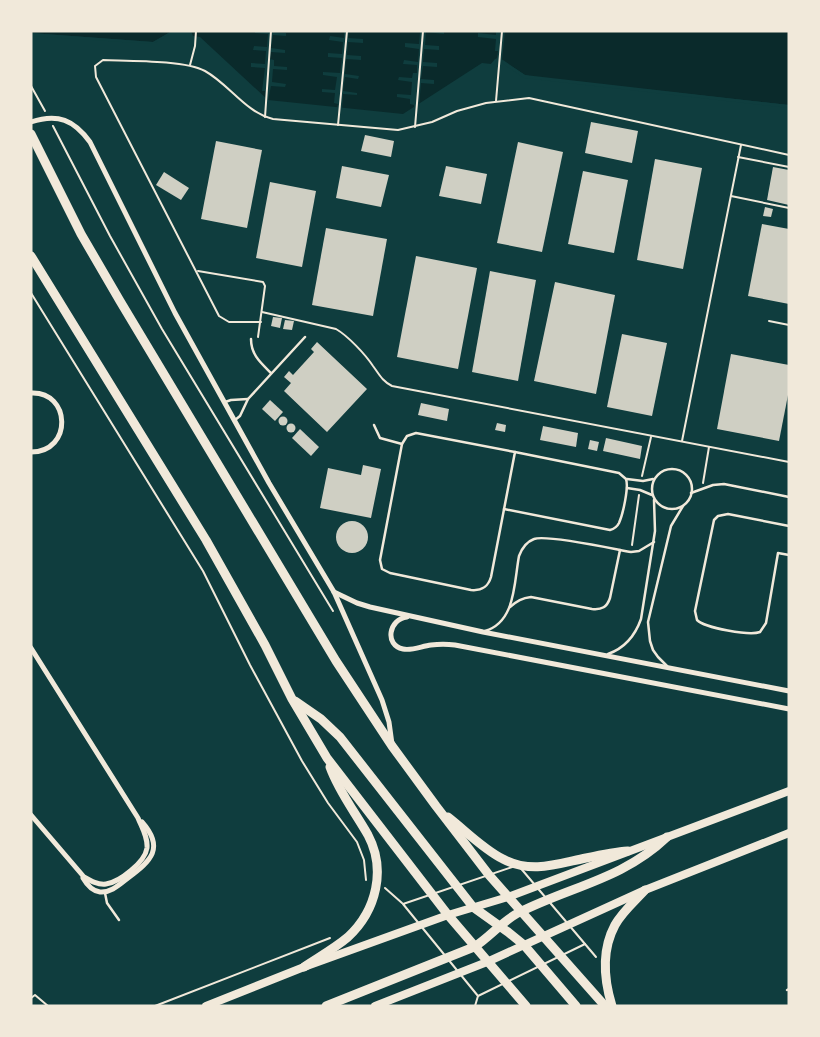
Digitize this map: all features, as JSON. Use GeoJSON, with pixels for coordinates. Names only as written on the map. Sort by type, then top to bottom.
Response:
{"type":"FeatureCollection","features":[{"type":"Feature","properties":{"kind":"main road"},"geometry":{"type":"LineString","coordinates":[[31,134],[81,234],[120,302],[331,652],[392,746],[436,806],[508,897],[605,1006]]}},
{"type":"Feature","properties":{"kind":"main road"},"geometry":{"type":"LineString","coordinates":[[31,256],[206,540],[257,630],[292,699],[327,758],[448,915],[526,1006]]}},
{"type":"Feature","properties":{"kind":"main road"},"geometry":{"type":"LineString","coordinates":[[292,699],[321,718],[340,737],[473,907],[524,946],[576,1006]]}},
{"type":"Feature","properties":{"kind":"main road"},"geometry":{"type":"LineString","coordinates":[[304,967],[348,937],[359,925],[375,897],[378,881],[378,865],[368,835],[341,792],[327,758]]}},
{"type":"Feature","properties":{"kind":"main road"},"geometry":{"type":"LineString","coordinates":[[206,1006],[304,967],[448,915],[508,897],[789,791]]}},
{"type":"Feature","properties":{"kind":"main road"},"geometry":{"type":"LineString","coordinates":[[436,806],[490,852],[518,865],[534,868],[549,867],[592,856],[628,851]]}},
{"type":"Feature","properties":{"kind":"main road"},"geometry":{"type":"LineString","coordinates":[[375,1006],[487,962],[646,890],[789,833]]}},
{"type":"Feature","properties":{"kind":"main road"},"geometry":{"type":"LineString","coordinates":[[326,1006],[474,947],[520,911],[626,868],[648,854],[667,837]]}},
{"type":"Feature","properties":{"kind":"main road"},"geometry":{"type":"LineString","coordinates":[[612,1006],[606,988],[604,966],[607,946],[614,926],[627,908],[646,890]]}},
{"type":"Feature","properties":{"kind":"street"},"geometry":{"type":"LineString","coordinates":[[31,122],[46,118],[59,118],[72,123],[82,131],[90,142],[175,313],[269,483],[334,592],[382,700],[390,722],[392,746]]}},
{"type":"Feature","properties":{"kind":"street"},"geometry":{"type":"LineString","coordinates":[[31,393],[38,393],[49,397],[58,406],[62,418],[62,431],[56,442],[46,449],[31,452]]}},
{"type":"Feature","properties":{"kind":"street"},"geometry":{"type":"LineString","coordinates":[[334,592],[357,603],[410,616],[789,692]]}},
{"type":"Feature","properties":{"kind":"street"},"geometry":{"type":"LineString","coordinates":[[410,616],[396,620],[392,626],[392,640],[403,649],[410,650],[432,645],[455,645],[789,709]]}},
{"type":"Feature","properties":{"kind":"street"},"geometry":{"type":"LineString","coordinates":[[31,648],[138,818],[151,833],[154,849],[146,864],[129,874],[106,884],[90,881],[31,816]]}},
{"type":"Feature","properties":{"kind":"street"},"geometry":{"type":"LineString","coordinates":[[79,871],[88,886],[93,890],[105,892],[110,891],[129,874]]}},
{"type":"Feature","properties":{"kind":"lane"},"geometry":{"type":"LineString","coordinates":[[235,420],[240,416],[248,398],[305,336]]}},
{"type":"Feature","properties":{"kind":"lane"},"geometry":{"type":"LineString","coordinates":[[251,339],[252,351],[271,373]]}},
{"type":"Feature","properties":{"kind":"lane"},"geometry":{"type":"LineString","coordinates":[[225,402],[248,398]]}},
{"type":"Feature","properties":{"kind":"lane"},"geometry":{"type":"LineString","coordinates":[[374,425],[380,438],[402,444]]}},
{"type":"Feature","properties":{"kind":"lane"},"geometry":{"type":"LineString","coordinates":[[515,452],[491,577],[489,583],[484,588],[471,590],[385,572],[382,569],[380,560],[402,444],[407,436],[411,434],[422,433],[619,473],[626,478],[647,481],[668,470],[678,471],[687,477],[692,493]]}},
{"type":"Feature","properties":{"kind":"lane"},"geometry":{"type":"LineString","coordinates":[[504,509],[610,530],[620,520],[627,488],[626,478]]}},
{"type":"Feature","properties":{"kind":"lane"},"geometry":{"type":"LineString","coordinates":[[604,656],[623,646],[637,629],[640,619],[654,542],[656,516],[651,489],[654,479]]}},
{"type":"Feature","properties":{"kind":"lane"},"geometry":{"type":"LineString","coordinates":[[673,669],[665,664],[653,650],[648,622],[671,526],[683,506],[692,493],[702,488],[724,484],[789,497]]}},
{"type":"Feature","properties":{"kind":"lane"},"geometry":{"type":"LineString","coordinates":[[627,488],[640,490],[652,495]]}},
{"type":"Feature","properties":{"kind":"lane"},"geometry":{"type":"LineString","coordinates":[[654,500],[662,507],[668,509],[683,506]]}},
{"type":"Feature","properties":{"kind":"lane"},"geometry":{"type":"LineString","coordinates":[[789,526],[728,514],[718,516],[714,520],[695,611],[697,620],[705,625],[749,634],[760,632],[766,623],[778,553],[789,555]]}},
{"type":"Feature","properties":{"kind":"lane"},"geometry":{"type":"LineString","coordinates":[[483,632],[500,624],[506,617],[510,608],[519,556],[522,549],[533,539],[548,537],[631,552],[639,551],[654,542]]}},
{"type":"Feature","properties":{"kind":"lane"},"geometry":{"type":"LineString","coordinates":[[510,608],[515,602],[531,597],[598,609],[604,607],[610,598],[620,550]]}},
{"type":"Feature","properties":{"kind":"lane"},"geometry":{"type":"LineString","coordinates":[[105,892],[107,903],[119,920]]}},
{"type":"Feature","properties":{"kind":"path"},"geometry":{"type":"LineString","coordinates":[[190,64],[195,46],[196,31]]}},
{"type":"Feature","properties":{"kind":"path"},"geometry":{"type":"LineString","coordinates":[[265,117],[271,31]]}},
{"type":"Feature","properties":{"kind":"path"},"geometry":{"type":"LineString","coordinates":[[338,125],[347,31]]}},
{"type":"Feature","properties":{"kind":"path"},"geometry":{"type":"LineString","coordinates":[[415,127],[423,31]]}},
{"type":"Feature","properties":{"kind":"path"},"geometry":{"type":"LineString","coordinates":[[496,101],[502,31]]}},
{"type":"Feature","properties":{"kind":"path"},"geometry":{"type":"LineString","coordinates":[[261,322],[229,322],[222,319],[217,312],[94,72],[95,66],[103,60],[190,64],[212,76],[251,110],[265,117],[388,130],[415,127],[457,111],[496,101],[529,98],[789,155]]}},
{"type":"Feature","properties":{"kind":"path"},"geometry":{"type":"LineString","coordinates":[[31,86],[45,112]]}},
{"type":"Feature","properties":{"kind":"path"},"geometry":{"type":"LineString","coordinates":[[50,120],[136,283],[185,368],[226,432],[335,614]]}},
{"type":"Feature","properties":{"kind":"path"},"geometry":{"type":"LineString","coordinates":[[682,441],[741,144]]}},
{"type":"Feature","properties":{"kind":"path"},"geometry":{"type":"LineString","coordinates":[[738,158],[789,168]]}},
{"type":"Feature","properties":{"kind":"path"},"geometry":{"type":"LineString","coordinates":[[731,196],[789,208]]}},
{"type":"Feature","properties":{"kind":"path"},"geometry":{"type":"LineString","coordinates":[[197,270],[263,282],[265,286],[261,322],[258,336],[255,339],[251,339]]}},
{"type":"Feature","properties":{"kind":"path"},"geometry":{"type":"LineString","coordinates":[[31,293],[203,571],[250,665],[302,761],[328,803],[357,842],[364,860],[366,888]]}},
{"type":"Feature","properties":{"kind":"path"},"geometry":{"type":"LineString","coordinates":[[262,312],[330,327],[340,332],[373,366],[380,377],[392,386],[789,462]]}},
{"type":"Feature","properties":{"kind":"path"},"geometry":{"type":"LineString","coordinates":[[768,321],[789,325]]}},
{"type":"Feature","properties":{"kind":"path"},"geometry":{"type":"LineString","coordinates":[[702,488],[709,446]]}},
{"type":"Feature","properties":{"kind":"path"},"geometry":{"type":"LineString","coordinates":[[378,881],[402,904]]}},
{"type":"Feature","properties":{"kind":"path"},"geometry":{"type":"LineString","coordinates":[[155,1006],[333,936]]}},
{"type":"Feature","properties":{"kind":"path"},"geometry":{"type":"LineString","coordinates":[[584,944],[604,966]]}},
{"type":"Feature","properties":{"kind":"path"},"geometry":{"type":"LineString","coordinates":[[31,998],[35,995],[48,1006]]}},
{"type":"Feature","properties":{"kind":"path"},"geometry":{"type":"LineString","coordinates":[[475,1006],[478,996]]}},
{"type":"Feature","properties":{"kind":"water"},"geometry":{"type":"Polygon","coordinates":[[[31,31],[172,31],[153,42],[31,33],[31,31]]]}},
{"type":"Feature","properties":{"kind":"water"},"geometry":{"type":"Polygon","coordinates":[[[191,31],[789,31],[789,105],[534,77],[525,75],[500,58],[495,59],[491,64],[482,63],[403,114],[268,100],[200,37],[193,36],[191,31]]]}},
{"type":"Feature","properties":{"kind":"pier"},"geometry":{"type":"Polygon","coordinates":[[[175,31],[153,44],[31,36],[31,33],[153,42],[175,31]]]}},
{"type":"Feature","properties":{"kind":"pier"},"geometry":{"type":"Polygon","coordinates":[[[255,31],[286,33],[286,36],[273,35],[271,48],[285,50],[285,53],[271,52],[270,59],[274,60],[274,66],[287,67],[287,70],[273,69],[272,82],[286,84],[285,87],[271,86],[268,101],[265,99],[265,91],[262,91],[265,68],[251,67],[251,63],[265,64],[266,51],[253,50],[254,46],[267,47],[268,34],[255,33],[255,31]]]}},
{"type":"Feature","properties":{"kind":"pier"},"geometry":{"type":"Polygon","coordinates":[[[344,31],[349,31],[348,38],[363,39],[363,43],[348,42],[347,55],[361,56],[361,60],[346,59],[345,74],[359,76],[358,79],[345,77],[343,91],[357,93],[357,95],[343,94],[342,110],[337,109],[338,104],[334,103],[335,93],[322,92],[322,89],[335,90],[337,77],[323,75],[323,72],[340,73],[342,58],[328,57],[328,53],[342,54],[343,42],[329,40],[330,36],[344,38],[344,31]]]}},
{"type":"Feature","properties":{"kind":"pier"},"geometry":{"type":"Polygon","coordinates":[[[414,31],[444,31],[444,34],[426,32],[425,45],[439,46],[439,50],[424,49],[423,62],[437,63],[437,67],[423,66],[421,79],[434,80],[434,84],[421,83],[419,107],[414,110],[414,105],[410,104],[410,99],[397,97],[397,94],[411,95],[412,82],[398,80],[399,77],[412,78],[413,73],[417,73],[417,65],[403,64],[404,60],[418,62],[419,49],[405,47],[405,43],[419,44],[420,32],[414,31]]]}},
{"type":"Feature","properties":{"kind":"pier"},"geometry":{"type":"Polygon","coordinates":[[[496,31],[505,31],[502,60],[525,75],[789,105],[789,108],[524,78],[499,61],[496,61],[494,65],[491,64],[497,58],[498,51],[495,51],[496,39],[478,37],[478,33],[496,35],[496,31]]]}},
{"type":"Feature","properties":{"kind":"building"},"geometry":{"type":"Polygon","coordinates":[[[591,122],[638,131],[632,163],[585,153],[591,122]]]}},
{"type":"Feature","properties":{"kind":"building"},"geometry":{"type":"Polygon","coordinates":[[[365,135],[394,141],[391,157],[361,151],[365,135]]]}},
{"type":"Feature","properties":{"kind":"building"},"geometry":{"type":"Polygon","coordinates":[[[216,141],[262,150],[247,228],[201,219],[216,141]]]}},
{"type":"Feature","properties":{"kind":"building"},"geometry":{"type":"Polygon","coordinates":[[[518,142],[563,152],[542,252],[497,243],[518,142]]]}},
{"type":"Feature","properties":{"kind":"building"},"geometry":{"type":"Polygon","coordinates":[[[655,159],[702,168],[683,269],[637,260],[655,159]]]}},
{"type":"Feature","properties":{"kind":"building"},"geometry":{"type":"Polygon","coordinates":[[[342,166],[389,175],[381,207],[336,198],[342,166]]]}},
{"type":"Feature","properties":{"kind":"building"},"geometry":{"type":"Polygon","coordinates":[[[446,166],[487,174],[481,204],[439,196],[446,166]]]}},
{"type":"Feature","properties":{"kind":"building"},"geometry":{"type":"Polygon","coordinates":[[[773,167],[789,170],[789,205],[767,200],[773,167]]]}},
{"type":"Feature","properties":{"kind":"building"},"geometry":{"type":"Polygon","coordinates":[[[583,171],[628,180],[614,253],[568,244],[583,171]]]}},
{"type":"Feature","properties":{"kind":"building"},"geometry":{"type":"Polygon","coordinates":[[[164,172],[189,188],[181,200],[156,185],[164,172]]]}},
{"type":"Feature","properties":{"kind":"building"},"geometry":{"type":"Polygon","coordinates":[[[270,182],[316,191],[302,267],[256,258],[270,182]]]}},
{"type":"Feature","properties":{"kind":"building"},"geometry":{"type":"Polygon","coordinates":[[[765,207],[773,209],[771,217],[763,216],[765,207]]]}},
{"type":"Feature","properties":{"kind":"building"},"geometry":{"type":"Polygon","coordinates":[[[762,224],[789,229],[789,304],[748,296],[762,224]]]}},
{"type":"Feature","properties":{"kind":"building"},"geometry":{"type":"Polygon","coordinates":[[[326,228],[387,239],[373,316],[312,305],[326,228]]]}},
{"type":"Feature","properties":{"kind":"building"},"geometry":{"type":"Polygon","coordinates":[[[416,256],[477,268],[458,369],[397,357],[416,256]]]}},
{"type":"Feature","properties":{"kind":"building"},"geometry":{"type":"Polygon","coordinates":[[[490,271],[536,280],[518,381],[472,372],[490,271]]]}},
{"type":"Feature","properties":{"kind":"building"},"geometry":{"type":"Polygon","coordinates":[[[555,282],[615,295],[596,394],[534,381],[555,282]]]}},
{"type":"Feature","properties":{"kind":"building"},"geometry":{"type":"Polygon","coordinates":[[[273,317],[282,318],[280,328],[271,326],[273,317]]]}},
{"type":"Feature","properties":{"kind":"building"},"geometry":{"type":"Polygon","coordinates":[[[285,320],[294,321],[292,330],[283,329],[285,320]]]}},
{"type":"Feature","properties":{"kind":"building"},"geometry":{"type":"Polygon","coordinates":[[[622,334],[667,343],[652,416],[607,407],[622,334]]]}},
{"type":"Feature","properties":{"kind":"building"},"geometry":{"type":"Polygon","coordinates":[[[317,342],[367,389],[327,432],[284,391],[291,383],[284,377],[289,371],[293,375],[314,352],[311,349],[317,342]]]}},
{"type":"Feature","properties":{"kind":"building"},"geometry":{"type":"Polygon","coordinates":[[[731,354],[789,365],[789,390],[779,441],[717,429],[731,354]]]}},
{"type":"Feature","properties":{"kind":"building"},"geometry":{"type":"Polygon","coordinates":[[[270,400],[283,412],[275,421],[262,409],[270,400]]]}},
{"type":"Feature","properties":{"kind":"building"},"geometry":{"type":"Polygon","coordinates":[[[421,403],[449,409],[447,421],[418,415],[421,403]]]}},
{"type":"Feature","properties":{"kind":"building"},"geometry":{"type":"Polygon","coordinates":[[[283,417],[287,421],[283,425],[279,421],[283,417]]]}},
{"type":"Feature","properties":{"kind":"building"},"geometry":{"type":"Polygon","coordinates":[[[497,423],[506,425],[505,432],[495,430],[497,423]]]}},
{"type":"Feature","properties":{"kind":"building"},"geometry":{"type":"Polygon","coordinates":[[[291,424],[295,428],[291,432],[287,428],[291,424]]]}},
{"type":"Feature","properties":{"kind":"building"},"geometry":{"type":"Polygon","coordinates":[[[543,426],[578,433],[576,447],[540,440],[543,426]]]}},
{"type":"Feature","properties":{"kind":"building"},"geometry":{"type":"Polygon","coordinates":[[[300,429],[319,447],[311,456],[292,438],[300,429]]]}},
{"type":"Feature","properties":{"kind":"building"},"geometry":{"type":"Polygon","coordinates":[[[606,438],[642,446],[640,459],[603,451],[606,438]]]}},
{"type":"Feature","properties":{"kind":"building"},"geometry":{"type":"Polygon","coordinates":[[[590,440],[599,442],[597,451],[588,449],[590,440]]]}},
{"type":"Feature","properties":{"kind":"building"},"geometry":{"type":"Polygon","coordinates":[[[363,465],[381,469],[371,518],[320,508],[328,468],[361,475],[363,465]]]}},
{"type":"Feature","properties":{"kind":"building"},"geometry":{"type":"Polygon","coordinates":[[[352,521],[364,525],[368,537],[364,549],[352,553],[340,549],[336,537],[340,525],[352,521]]]}}]}
